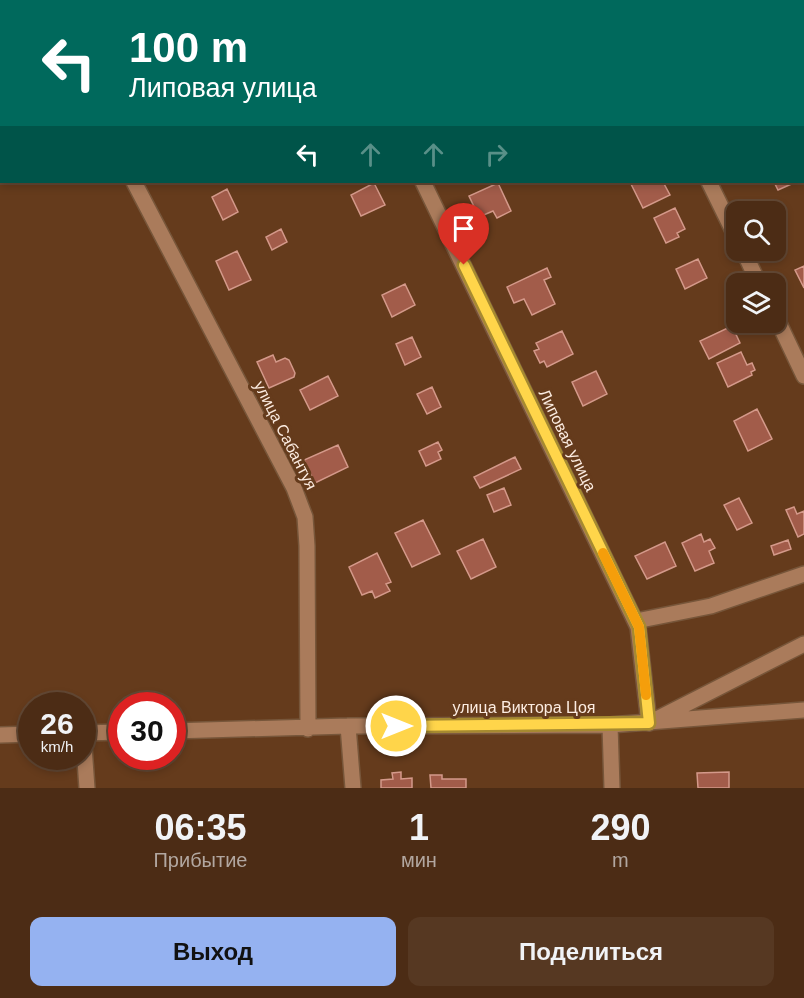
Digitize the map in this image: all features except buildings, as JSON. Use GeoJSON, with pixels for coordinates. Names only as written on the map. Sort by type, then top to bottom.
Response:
{"type":"FeatureCollection","features":[{"type":"Feature","properties":{"kind":"street","name":"улица Сабантуя"},"geometry":{"type":"LineString","coordinates":[[135,183],[294,488],[305,517],[308,729]]}},
{"type":"Feature","properties":{"kind":"street","name":"Липовая улица"},"geometry":{"type":"LineString","coordinates":[[423,183],[639,627],[649,723]]}},
{"type":"Feature","properties":{"kind":"street"},"geometry":{"type":"LineString","coordinates":[[710,183],[726,216]]}},
{"type":"Feature","properties":{"kind":"street"},"geometry":{"type":"LineString","coordinates":[[784,333],[804,376]]}},
{"type":"Feature","properties":{"kind":"street"},"geometry":{"type":"LineString","coordinates":[[636,621],[711,606],[804,574]]}},
{"type":"Feature","properties":{"kind":"street"},"geometry":{"type":"LineString","coordinates":[[649,723],[804,644]]}},
{"type":"Feature","properties":{"kind":"street","name":"улица Виктора Цоя"},"geometry":{"type":"LineString","coordinates":[[186,731],[308,729],[348,726],[610,725],[804,710]]}},
{"type":"Feature","properties":{"kind":"street"},"geometry":{"type":"LineString","coordinates":[[610,725],[612,788]]}},
{"type":"Feature","properties":{"kind":"street"},"geometry":{"type":"LineString","coordinates":[[348,726],[353,788]]}},
{"type":"Feature","properties":{"kind":"street"},"geometry":{"type":"LineString","coordinates":[[0,735],[18,734]]}},
{"type":"Feature","properties":{"kind":"street"},"geometry":{"type":"LineString","coordinates":[[86,770],[87,788]]}},
{"type":"Feature","properties":{"kind":"slow traffic"},"geometry":{"type":"LineString","coordinates":[[603,553],[639,627],[646,695]]}},
{"type":"Feature","properties":{"kind":"route"},"geometry":{"type":"LineString","coordinates":[[396,726],[649,723],[639,627],[464,265]]}}]}
